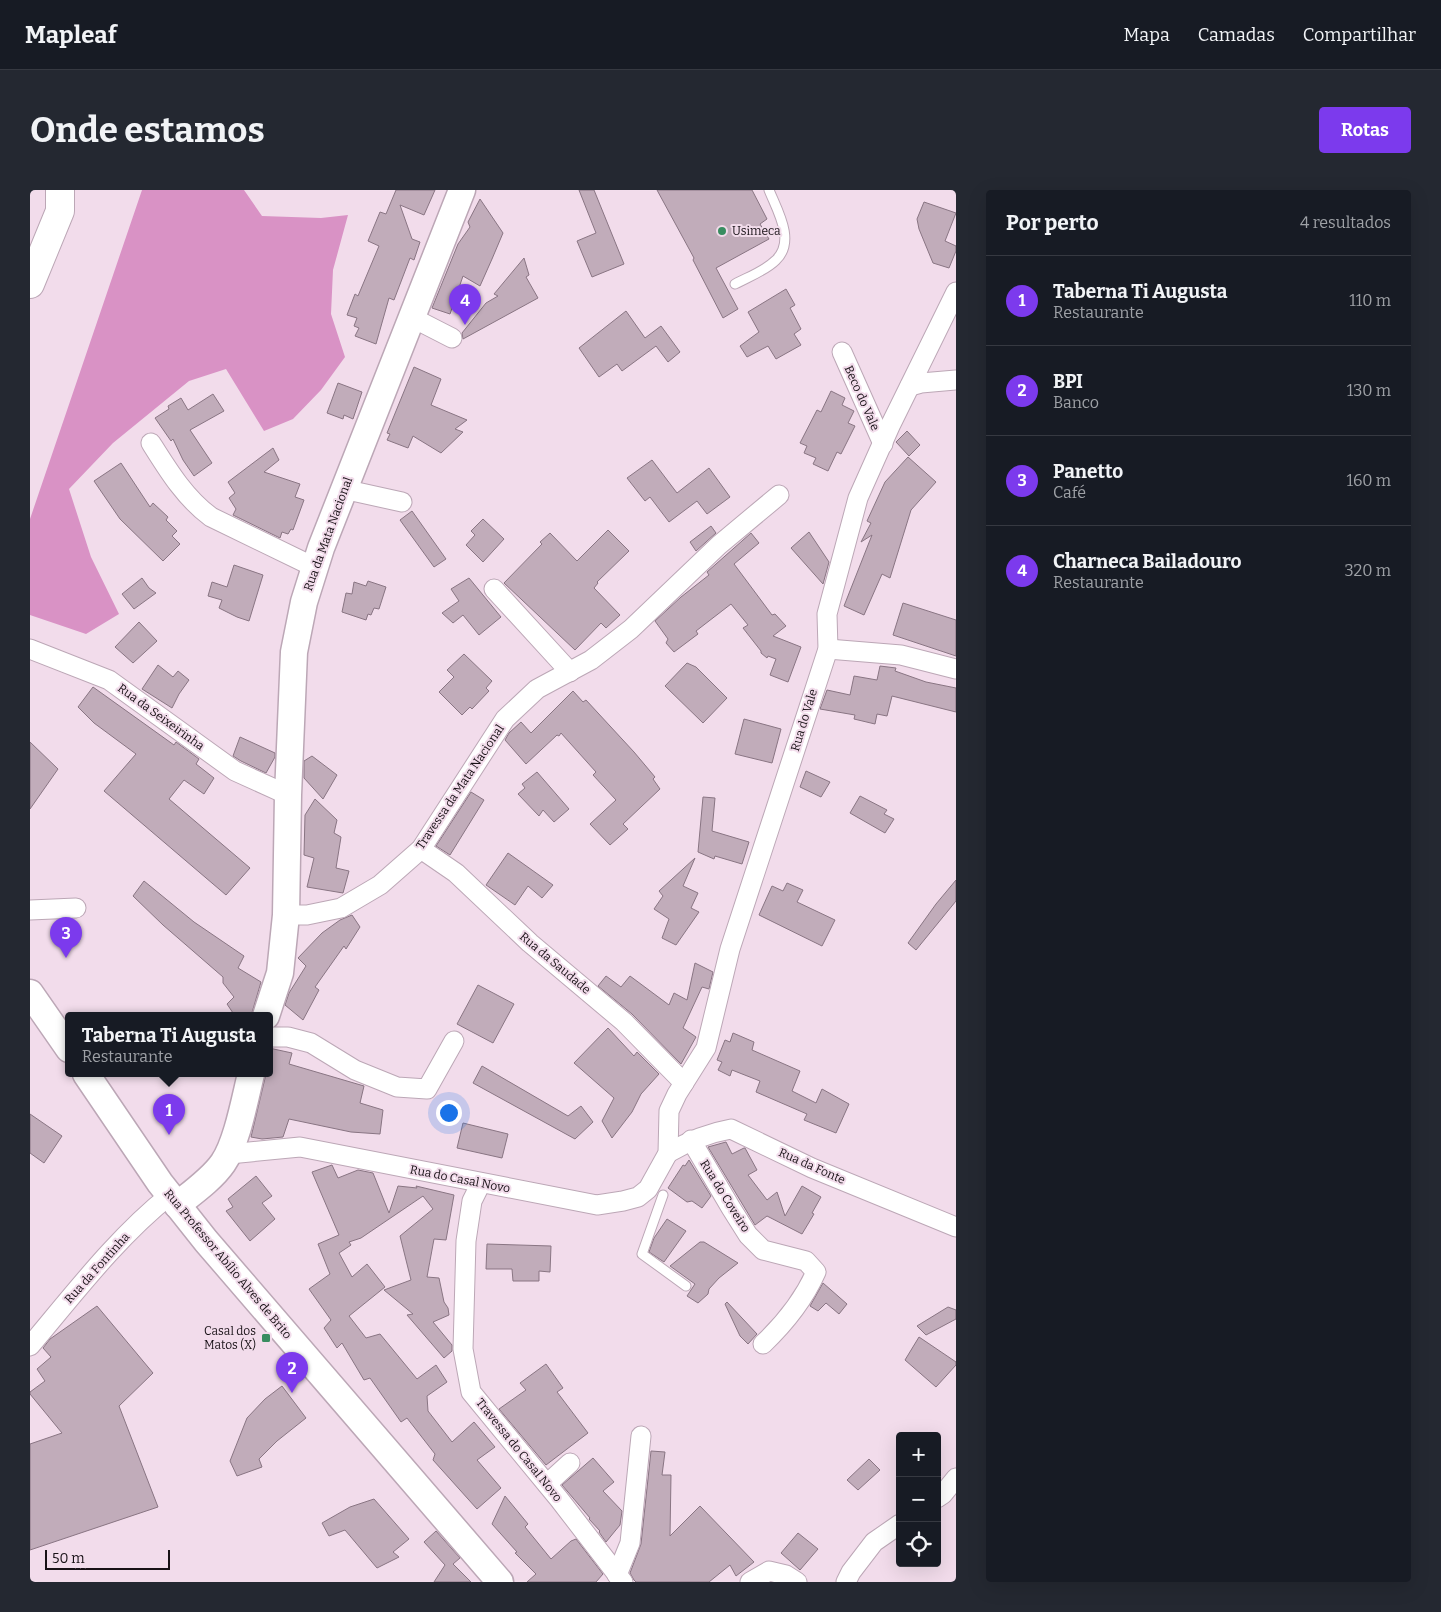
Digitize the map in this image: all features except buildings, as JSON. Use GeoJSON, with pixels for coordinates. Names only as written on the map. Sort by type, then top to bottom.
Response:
{"type":"FeatureCollection","features":[{"type":"Feature","properties":{"kind":"highway"},"geometry":{"type":"LineString","coordinates":[[30,247],[59,190]]}},
{"type":"Feature","properties":{"kind":"highway"},"geometry":{"type":"LineString","coordinates":[[30,284],[60,211],[59,190]]}},
{"type":"Feature","properties":{"kind":"street","name":"Rua da Mata Nacional"},"geometry":{"type":"LineString","coordinates":[[267,1012],[280,973],[286,915],[288,795],[294,652],[304,602],[314,567],[462,190]]}},
{"type":"Feature","properties":{"kind":"street","name":"Rua do Vale"},"geometry":{"type":"LineString","coordinates":[[668,1153],[669,1111],[676,1094],[706,1048],[730,949],[828,649],[827,614],[858,498],[956,292]]}},
{"type":"Feature","properties":{"kind":"street"},"geometry":{"type":"LineString","coordinates":[[411,317],[452,338]]}},
{"type":"Feature","properties":{"kind":"street","name":"Beco do Vale"},"geometry":{"type":"LineString","coordinates":[[842,352],[883,444]]}},
{"type":"Feature","properties":{"kind":"street"},"geometry":{"type":"LineString","coordinates":[[910,386],[921,383],[956,380]]}},
{"type":"Feature","properties":{"kind":"street"},"geometry":{"type":"LineString","coordinates":[[151,443],[169,471],[198,507],[211,517],[314,567]]}},
{"type":"Feature","properties":{"kind":"street"},"geometry":{"type":"LineString","coordinates":[[344,489],[402,502]]}},
{"type":"Feature","properties":{"kind":"street","name":"Travessa da Mata Nacional"},"geometry":{"type":"LineString","coordinates":[[286,915],[307,915],[341,908],[380,885],[420,849],[505,719],[537,689],[591,660],[631,629],[719,545],[779,494]]}},
{"type":"Feature","properties":{"kind":"street"},"geometry":{"type":"LineString","coordinates":[[494,589],[570,672]]}},
{"type":"Feature","properties":{"kind":"street","name":"Rua da Seixeirinha"},"geometry":{"type":"LineString","coordinates":[[30,649],[109,680],[235,771],[288,795]]}},
{"type":"Feature","properties":{"kind":"street"},"geometry":{"type":"LineString","coordinates":[[828,649],[901,656],[956,669]]}},
{"type":"Feature","properties":{"kind":"street","name":"Rua da Saudade"},"geometry":{"type":"LineString","coordinates":[[420,849],[456,873],[530,944],[624,1022],[684,1083]]}},
{"type":"Feature","properties":{"kind":"street"},"geometry":{"type":"LineString","coordinates":[[30,910],[76,908]]}},
{"type":"Feature","properties":{"kind":"street"},"geometry":{"type":"LineString","coordinates":[[30,993],[65,1043]]}},
{"type":"Feature","properties":{"kind":"street"},"geometry":{"type":"LineString","coordinates":[[273,1038],[288,1037],[311,1043],[364,1073],[398,1087],[427,1089],[454,1041]]}},
{"type":"Feature","properties":{"kind":"street","name":"Rua Professor Abílio Alves de Brito"},"geometry":{"type":"LineString","coordinates":[[88,1077],[173,1200],[206,1241],[500,1582]]}},
{"type":"Feature","properties":{"kind":"street"},"geometry":{"type":"LineString","coordinates":[[173,1200],[215,1173],[229,1154],[250,1077]]}},
{"type":"Feature","properties":{"kind":"street","name":"Rua da Fonte"},"geometry":{"type":"LineString","coordinates":[[668,1153],[691,1140],[717,1131],[731,1129],[812,1168],[956,1228]]}},
{"type":"Feature","properties":{"kind":"street","name":"Rua do Coveiro"},"geometry":{"type":"LineString","coordinates":[[691,1140],[748,1235],[763,1250],[806,1261],[816,1272],[811,1283],[781,1327],[763,1344]]}},
{"type":"Feature","properties":{"kind":"street","name":"Rua do Casal Novo"},"geometry":{"type":"LineString","coordinates":[[229,1154],[300,1147],[597,1204],[638,1197],[648,1189],[668,1153]]}},
{"type":"Feature","properties":{"kind":"street","name":"Travessa do Casal Novo"},"geometry":{"type":"LineString","coordinates":[[480,1183],[472,1201],[466,1241],[463,1349],[471,1392],[547,1484],[620,1578]]}},
{"type":"Feature","properties":{"kind":"street","name":"Rua da Fontinha"},"geometry":{"type":"LineString","coordinates":[[30,1346],[130,1231],[152,1209],[173,1200]]}},
{"type":"Feature","properties":{"kind":"street"},"geometry":{"type":"LineString","coordinates":[[620,1578],[630,1543],[640,1436]]}},
{"type":"Feature","properties":{"kind":"street"},"geometry":{"type":"LineString","coordinates":[[547,1484],[570,1463]]}},
{"type":"Feature","properties":{"kind":"street"},"geometry":{"type":"LineString","coordinates":[[941,1495],[956,1478]]}},
{"type":"Feature","properties":{"kind":"street"},"geometry":{"type":"LineString","coordinates":[[846,1582],[851,1572],[874,1542],[896,1527]]}},
{"type":"Feature","properties":{"kind":"street"},"geometry":{"type":"LineString","coordinates":[[750,1582],[769,1571],[786,1575],[797,1582]]}},
{"type":"Feature","properties":{"kind":"lane"},"geometry":{"type":"LineString","coordinates":[[735,284],[769,266],[781,254],[784,248],[783,223],[768,190]]}},
{"type":"Feature","properties":{"kind":"lane"},"geometry":{"type":"LineString","coordinates":[[663,1195],[642,1254],[686,1286]]}},
{"type":"Feature","properties":{"kind":"shaded area"},"geometry":{"type":"Polygon","coordinates":[[[142,190],[244,190],[262,216],[321,218],[348,215],[333,270],[331,314],[345,357],[321,390],[293,419],[264,431],[226,369],[189,381],[113,443],[69,489],[91,557],[119,614],[86,634],[30,615],[30,519],[142,190]]]}},
{"type":"Feature","properties":{"kind":"place","name":"Usimeca"},"geometry":{"type":"Point","coordinates":[722,231]}},
{"type":"Feature","properties":{"kind":"place","name":"Charneca Bailadouro"},"geometry":{"type":"Point","coordinates":[465,325]}},
{"type":"Feature","properties":{"kind":"place","name":"Panetto"},"geometry":{"type":"Point","coordinates":[66,958]}},
{"type":"Feature","properties":{"kind":"place","name":"Taberna Ti Augusta"},"geometry":{"type":"Point","coordinates":[169,1135]}},
{"type":"Feature","properties":{"kind":"place","name":"Casal dos Matos (X)"},"geometry":{"type":"Point","coordinates":[266,1338]}},
{"type":"Feature","properties":{"kind":"place","name":"BPI"},"geometry":{"type":"Point","coordinates":[292,1393]}}]}
